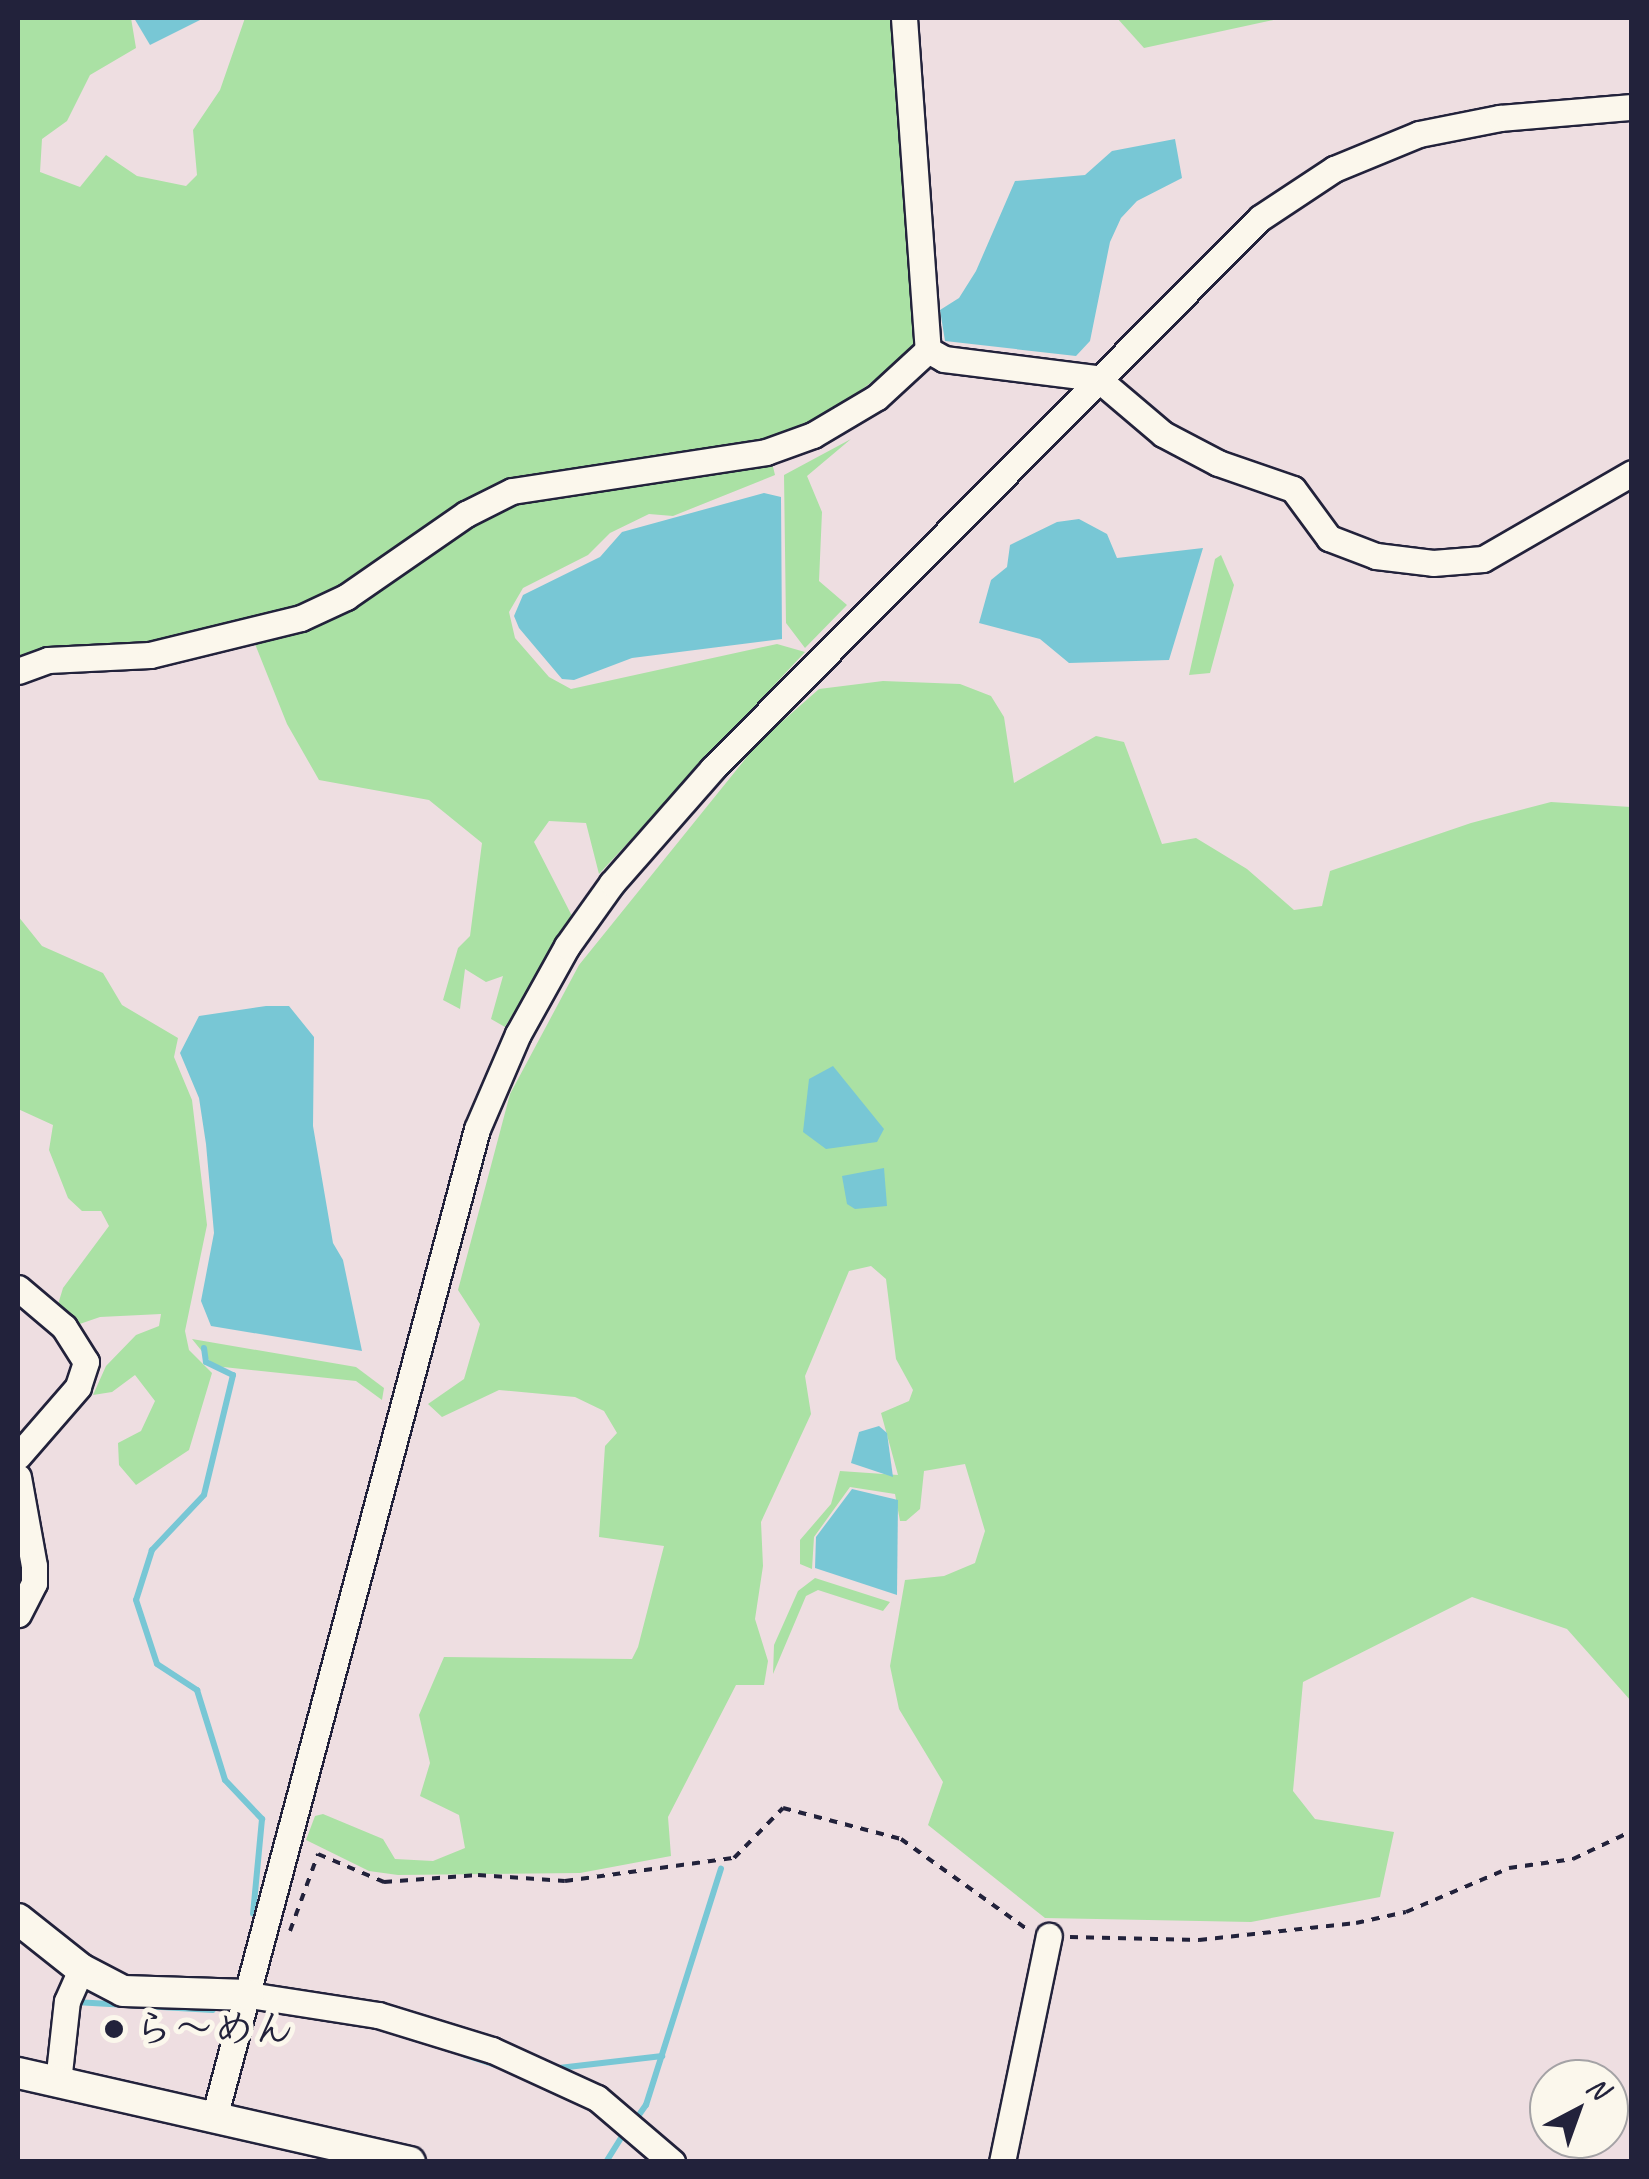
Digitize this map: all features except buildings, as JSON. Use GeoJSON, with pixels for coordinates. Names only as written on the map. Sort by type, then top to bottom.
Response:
{"type":"FeatureCollection","features":[{"type":"Feature","properties":{"kind":"main road"},"geometry":{"type":"LineString","coordinates":[[18,1919],[81,1970],[143,1995],[250,1995]]}},
{"type":"Feature","properties":{"kind":"main road"},"geometry":{"type":"LineString","coordinates":[[18,2073],[410,2162]]}},
{"type":"Feature","properties":{"kind":"street"},"geometry":{"type":"LineString","coordinates":[[904,18],[928,350]]}},
{"type":"Feature","properties":{"kind":"street"},"geometry":{"type":"LineString","coordinates":[[214,2118],[250,1995],[431,1288],[477,1129],[533,1004],[612,883],[660,824],[1229,245],[1334,170],[1458,124],[1632,107]]}},
{"type":"Feature","properties":{"kind":"street"},"geometry":{"type":"LineString","coordinates":[[928,350],[944,359],[1097,378],[1163,434],[1218,464],[1293,489],[1330,538],[1376,556],[1433,563],[1484,559],[1632,473]]}},
{"type":"Feature","properties":{"kind":"street"},"geometry":{"type":"LineString","coordinates":[[18,671],[48,660],[150,654],[302,618],[346,597],[466,514],[512,491],[766,452],[812,435],[877,396],[928,350]]}},
{"type":"Feature","properties":{"kind":"street"},"geometry":{"type":"LineString","coordinates":[[18,1288],[64,1327],[86,1362],[78,1387],[18,1456]]}},
{"type":"Feature","properties":{"kind":"street"},"geometry":{"type":"LineString","coordinates":[[18,1477],[34,1566],[34,1583],[18,1614]]}},
{"type":"Feature","properties":{"kind":"street"},"geometry":{"type":"LineString","coordinates":[[1002,2162],[1050,1936]]}},
{"type":"Feature","properties":{"kind":"street"},"geometry":{"type":"LineString","coordinates":[[58,2082],[67,2001],[81,1970]]}},
{"type":"Feature","properties":{"kind":"street"},"geometry":{"type":"LineString","coordinates":[[250,1995],[305,2000],[432,2028],[545,2072],[633,2123],[672,2162]]}},
{"type":"Feature","properties":{"kind":"path"},"geometry":{"type":"LineString","coordinates":[[286,1941],[318,1854],[384,1882],[478,1875],[565,1881],[734,1858],[784,1808],[901,1838],[1036,1936],[1199,1940],[1356,1923],[1406,1912],[1509,1868],[1573,1859],[1632,1830]]}},
{"type":"Feature","properties":{"kind":"green space"},"geometry":{"type":"Polygon","coordinates":[[[18,18],[131,18],[136,48],[90,75],[67,121],[42,139],[40,172],[80,187],[106,155],[137,176],[186,186],[197,175],[193,130],[220,90],[245,18],[892,18],[917,347],[813,427],[767,442],[775,475],[673,516],[649,514],[610,533],[588,555],[523,588],[509,612],[515,638],[549,677],[571,689],[777,644],[805,652],[599,874],[586,823],[549,821],[534,842],[572,916],[505,1027],[491,1019],[503,976],[486,982],[465,969],[460,1009],[443,1000],[458,948],[470,936],[482,843],[429,800],[319,780],[287,724],[247,624],[147,648],[18,662],[18,18]]]}},
{"type":"Feature","properties":{"kind":"green space"},"geometry":{"type":"Polygon","coordinates":[[[1117,18],[1283,18],[1144,48],[1117,18]]]}},
{"type":"Feature","properties":{"kind":"green space"},"geometry":{"type":"Polygon","coordinates":[[[851,439],[807,476],[822,512],[819,581],[847,605],[805,648],[786,623],[784,475],[851,439]]]}},
{"type":"Feature","properties":{"kind":"green space"},"geometry":{"type":"Polygon","coordinates":[[[1221,555],[1234,585],[1210,673],[1189,675],[1215,559],[1221,555]]]}},
{"type":"Feature","properties":{"kind":"green space"},"geometry":{"type":"Polygon","coordinates":[[[883,681],[960,684],[991,696],[1004,717],[1014,783],[1096,736],[1124,742],[1162,844],[1196,838],[1247,869],[1294,910],[1322,906],[1330,871],[1471,823],[1551,802],[1631,807],[1631,1701],[1567,1629],[1472,1597],[1303,1682],[1293,1791],[1315,1819],[1394,1832],[1380,1897],[1251,1922],[1045,1918],[928,1825],[943,1782],[899,1709],[890,1666],[905,1580],[944,1576],[975,1563],[985,1531],[965,1464],[924,1471],[920,1509],[906,1521],[900,1521],[895,1494],[850,1487],[814,1537],[812,1569],[800,1564],[800,1540],[831,1504],[840,1471],[898,1475],[881,1413],[909,1401],[913,1390],[896,1359],[886,1279],[871,1266],[849,1271],[805,1376],[811,1414],[761,1522],[763,1566],[755,1619],[768,1661],[764,1685],[736,1685],[668,1817],[671,1856],[580,1873],[398,1875],[369,1871],[306,1840],[315,1816],[323,1814],[383,1839],[395,1859],[433,1861],[465,1848],[459,1815],[420,1796],[430,1763],[419,1715],[444,1657],[632,1659],[638,1647],[664,1546],[599,1537],[605,1446],[617,1433],[604,1411],[575,1397],[499,1390],[442,1417],[428,1404],[464,1379],[480,1324],[458,1290],[510,1094],[579,965],[759,742],[819,689],[883,681]]]}},
{"type":"Feature","properties":{"kind":"green space"},"geometry":{"type":"Polygon","coordinates":[[[18,916],[42,946],[103,973],[122,1005],[178,1038],[174,1057],[192,1100],[207,1225],[185,1331],[189,1350],[212,1373],[189,1450],[136,1485],[119,1465],[118,1443],[141,1431],[155,1401],[135,1375],[112,1392],[93,1395],[106,1366],[136,1335],[159,1326],[161,1314],[100,1317],[71,1327],[56,1311],[63,1288],[109,1226],[101,1211],[82,1211],[68,1198],[49,1150],[53,1125],[18,1109],[18,916]]]}},
{"type":"Feature","properties":{"kind":"green space"},"geometry":{"type":"Polygon","coordinates":[[[192,1339],[356,1367],[384,1388],[382,1400],[356,1381],[214,1366],[192,1339]]]}},
{"type":"Feature","properties":{"kind":"green space"},"geometry":{"type":"Polygon","coordinates":[[[815,1578],[890,1602],[883,1611],[818,1590],[806,1596],[773,1674],[774,1645],[798,1591],[815,1578]]]}},
{"type":"Feature","properties":{"kind":"water"},"geometry":{"type":"Polygon","coordinates":[[[134,18],[204,18],[150,45],[134,18]]]}},
{"type":"Feature","properties":{"kind":"water"},"geometry":{"type":"Polygon","coordinates":[[[1175,139],[1182,178],[1137,201],[1121,218],[1110,242],[1090,341],[1076,356],[945,341],[940,310],[959,298],[976,271],[1015,181],[1085,175],[1112,151],[1175,139]]]}},
{"type":"Feature","properties":{"kind":"water"},"geometry":{"type":"Polygon","coordinates":[[[764,493],[781,497],[782,639],[632,658],[574,680],[562,679],[519,628],[514,616],[523,595],[600,557],[622,532],[764,493]]]}},
{"type":"Feature","properties":{"kind":"water"},"geometry":{"type":"Polygon","coordinates":[[[1079,519],[1107,534],[1117,558],[1203,548],[1169,660],[1069,663],[1040,639],[979,623],[991,580],[1007,567],[1010,545],[1057,522],[1079,519]]]}},
{"type":"Feature","properties":{"kind":"water"},"geometry":{"type":"Polygon","coordinates":[[[289,1006],[314,1037],[313,1126],[333,1243],[343,1260],[362,1351],[211,1326],[201,1301],[214,1233],[199,1098],[180,1053],[199,1016],[289,1006]]]}},
{"type":"Feature","properties":{"kind":"water"},"geometry":{"type":"Polygon","coordinates":[[[833,1066],[884,1129],[877,1142],[826,1149],[803,1132],[809,1079],[833,1066]]]}},
{"type":"Feature","properties":{"kind":"water"},"geometry":{"type":"Polygon","coordinates":[[[884,1168],[887,1206],[855,1209],[847,1204],[842,1176],[884,1168]]]}},
{"type":"Feature","properties":{"kind":"water"},"geometry":{"type":"Polygon","coordinates":[[[879,1426],[887,1433],[893,1477],[851,1463],[859,1432],[879,1426]]]}},
{"type":"Feature","properties":{"kind":"water"},"geometry":{"type":"Polygon","coordinates":[[[852,1489],[898,1500],[897,1595],[815,1568],[816,1537],[852,1489]]]}},
{"type":"Feature","properties":{"kind":"waterway"},"geometry":{"type":"LineString","coordinates":[[204,1348],[206,1362],[233,1375],[204,1495],[152,1550],[136,1600],[157,1664],[197,1690],[225,1780],[262,1819],[253,1914]]}},
{"type":"Feature","properties":{"kind":"waterway"},"geometry":{"type":"LineString","coordinates":[[634,2122],[646,2105],[721,1869]]}},
{"type":"Feature","properties":{"kind":"waterway"},"geometry":{"type":"LineString","coordinates":[[75,2002],[213,2010]]}},
{"type":"Feature","properties":{"kind":"waterway"},"geometry":{"type":"LineString","coordinates":[[465,2055],[496,2065]]}},
{"type":"Feature","properties":{"kind":"waterway"},"geometry":{"type":"LineString","coordinates":[[559,2068],[662,2056]]}},
{"type":"Feature","properties":{"kind":"waterway"},"geometry":{"type":"LineString","coordinates":[[606,2162],[625,2131]]}},
{"type":"Feature","properties":{"kind":"place","name":"ら～めん"},"geometry":{"type":"Point","coordinates":[114,2029]}}]}
